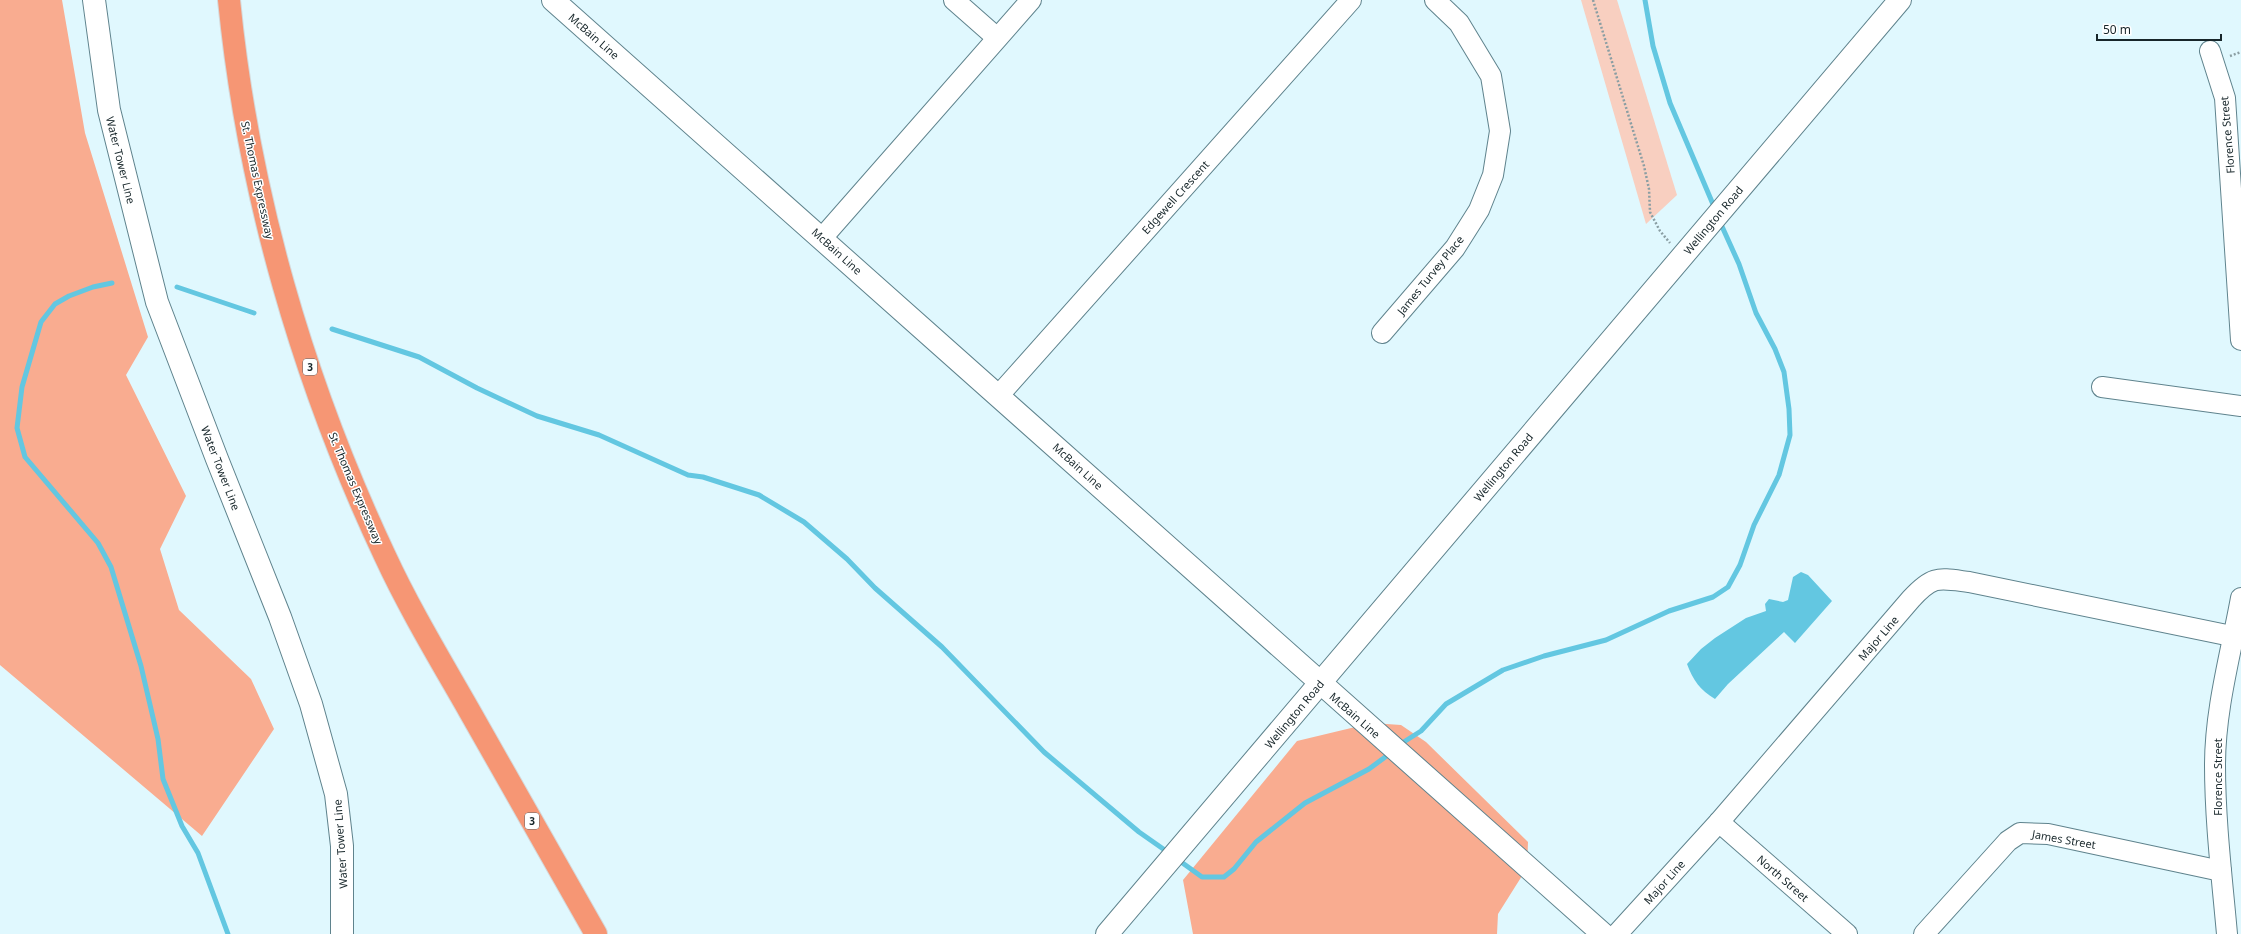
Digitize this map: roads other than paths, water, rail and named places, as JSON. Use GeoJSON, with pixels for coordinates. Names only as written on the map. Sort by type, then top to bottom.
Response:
{"type":"FeatureCollection","features":[{"type":"Feature","properties":{"kind":"highway","name":"St. Thomas Expressway"},"geometry":{"type":"LineString","coordinates":[[229,0],[248,136],[272,246],[301,343],[336,439],[385,556],[420,625],[596,934]]}},
{"type":"Feature","properties":{"kind":"highway"},"geometry":{"type":"LineString","coordinates":[[468,708],[581,934]]}},
{"type":"Feature","properties":{"kind":"street","name":"Water Tower Line"},"geometry":{"type":"LineString","coordinates":[[94,0],[108,110],[157,302],[217,459],[280,617],[311,704],[336,794],[342,846],[342,934]]}},
{"type":"Feature","properties":{"kind":"street","name":"McBain Line"},"geometry":{"type":"LineString","coordinates":[[553,0],[999,395],[1319,684],[1603,934]]}},
{"type":"Feature","properties":{"kind":"street"},"geometry":{"type":"LineString","coordinates":[[954,0],[996,37]]}},
{"type":"Feature","properties":{"kind":"street"},"geometry":{"type":"LineString","coordinates":[[822,238],[996,37],[1031,0]]}},
{"type":"Feature","properties":{"kind":"street","name":"Edgewell Crescent"},"geometry":{"type":"LineString","coordinates":[[999,395],[1351,0]]}},
{"type":"Feature","properties":{"kind":"street","name":"James Turvey Place"},"geometry":{"type":"LineString","coordinates":[[1382,333],[1455,248],[1479,210],[1493,174],[1500,132],[1491,76],[1459,23],[1434,0]]}},
{"type":"Feature","properties":{"kind":"street","name":"Wellington Road"},"geometry":{"type":"LineString","coordinates":[[1107,934],[1900,0]]}},
{"type":"Feature","properties":{"kind":"street","name":"Florence Street"},"geometry":{"type":"LineString","coordinates":[[2210,51],[2225,98],[2241,340]]}},
{"type":"Feature","properties":{"kind":"street"},"geometry":{"type":"LineString","coordinates":[[2102,387],[2241,406]]}},
{"type":"Feature","properties":{"kind":"street","name":"Major Line"},"geometry":{"type":"LineString","coordinates":[[1617,934],[1719,822],[1911,599],[1930,581],[1943,579],[1968,582],[2237,637]]}},
{"type":"Feature","properties":{"kind":"street","name":"Florence Street"},"geometry":{"type":"LineString","coordinates":[[2227,934],[2221,871],[2215,764],[2219,711],[2237,637],[2241,598]]}},
{"type":"Feature","properties":{"kind":"street","name":"North Street"},"geometry":{"type":"LineString","coordinates":[[1719,822],[1847,934]]}},
{"type":"Feature","properties":{"kind":"street","name":"James Street"},"geometry":{"type":"LineString","coordinates":[[1924,934],[1998,850],[2020,833],[2048,834],[2221,871]]}},
{"type":"Feature","properties":{"kind":"water"},"geometry":{"type":"Polygon","coordinates":[[[1801,572],[1808,575],[1832,601],[1795,643],[1784,632],[1728,684],[1715,699],[1710,696],[1698,684],[1687,664],[1701,649],[1715,638],[1746,618],[1766,611],[1765,604],[1769,599],[1783,602],[1788,600],[1793,577],[1801,572]]]}},
{"type":"Feature","properties":{"kind":"waterway"},"geometry":{"type":"LineString","coordinates":[[1645,0],[1653,46],[1670,103],[1715,209]]}},
{"type":"Feature","properties":{"kind":"waterway"},"geometry":{"type":"LineString","coordinates":[[1399,745],[1421,731],[1446,704],[1503,670],[1544,656],[1606,640],[1669,611],[1713,597],[1728,587],[1740,565],[1754,525],[1779,475],[1790,435],[1789,409],[1784,372],[1775,349],[1756,313],[1739,264],[1720,222]]}},
{"type":"Feature","properties":{"kind":"waterway"},"geometry":{"type":"LineString","coordinates":[[112,283],[93,287],[69,296],[55,304],[41,322],[22,387],[17,428],[25,457],[98,543],[111,567],[141,666],[158,739],[163,779],[182,826],[198,853],[228,934]]}},
{"type":"Feature","properties":{"kind":"waterway"},"geometry":{"type":"LineString","coordinates":[[177,287],[254,313]]}},
{"type":"Feature","properties":{"kind":"waterway"},"geometry":{"type":"LineString","coordinates":[[332,329],[419,357],[477,388],[537,416],[599,435],[688,475],[703,477],[759,495],[804,522],[847,559],[875,588],[942,647],[1044,752],[1139,832],[1169,853]]}},
{"type":"Feature","properties":{"kind":"waterway"},"geometry":{"type":"LineString","coordinates":[[1177,859],[1202,877],[1224,877],[1234,869],[1256,842],[1305,803],[1369,769],[1392,752]]}}]}
